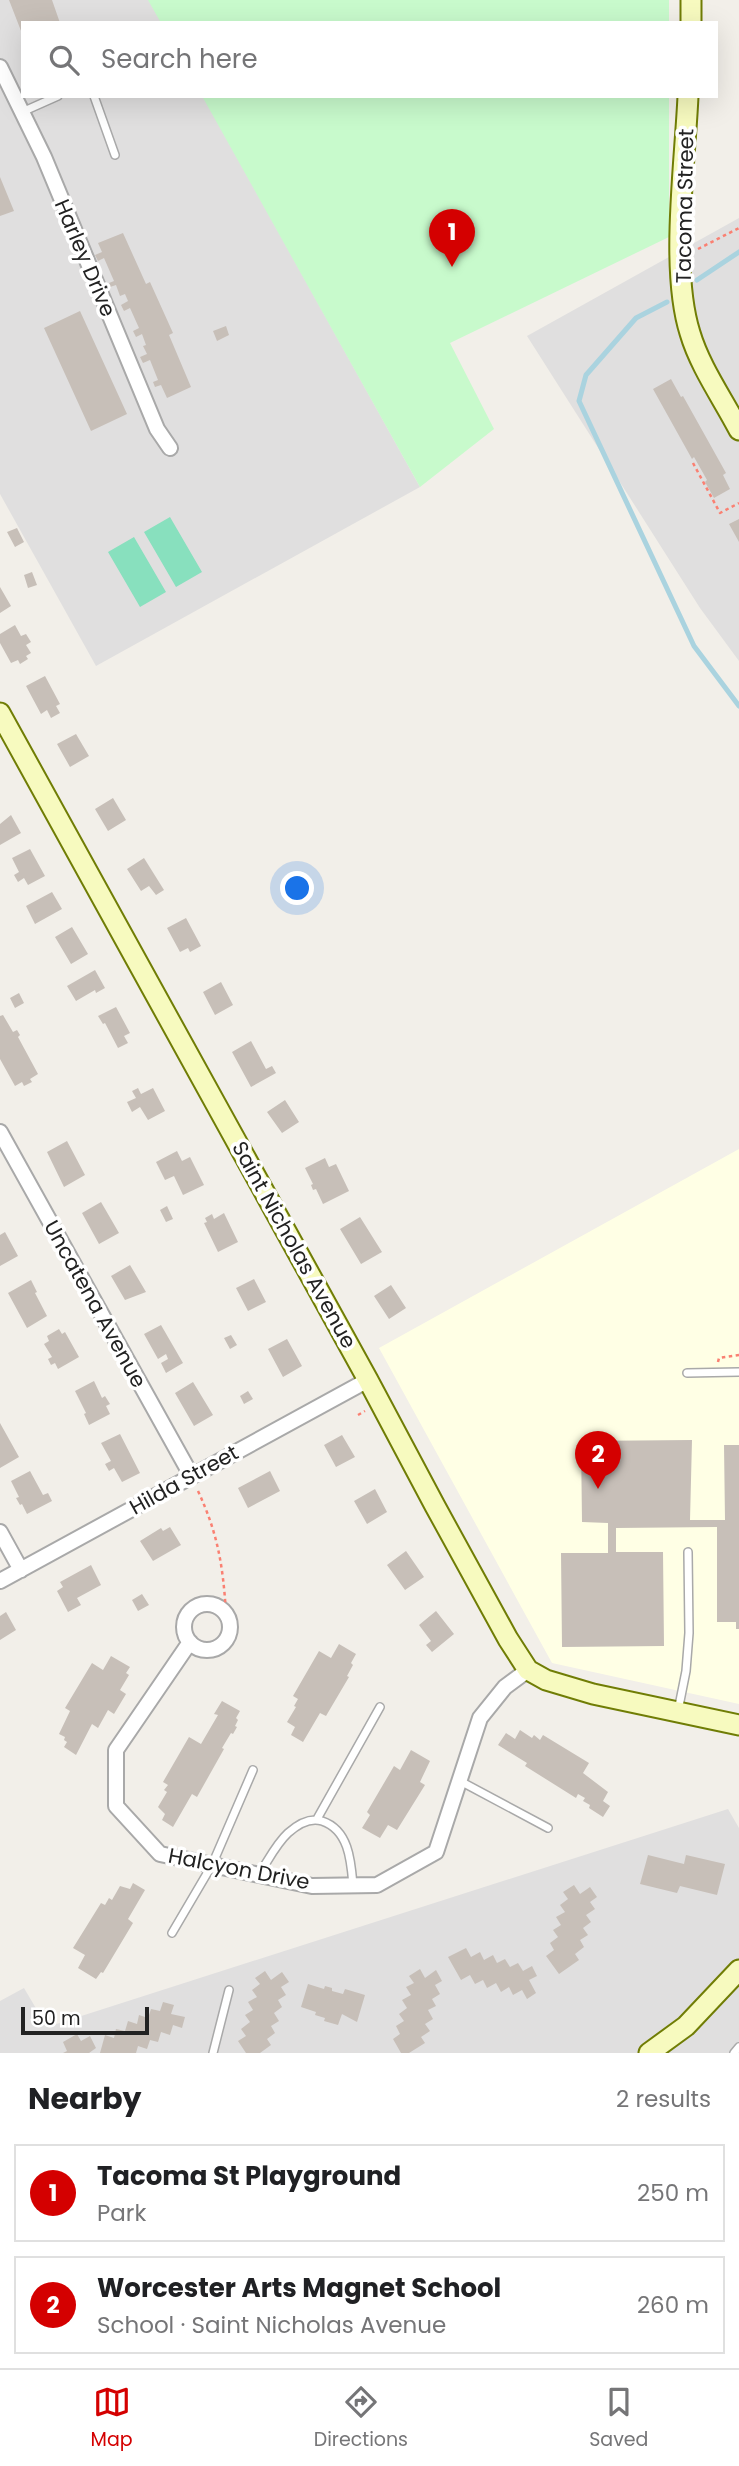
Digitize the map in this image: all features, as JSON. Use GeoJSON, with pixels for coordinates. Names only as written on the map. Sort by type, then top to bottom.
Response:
{"type":"FeatureCollection","features":[{"type":"Feature","properties":{"kind":"street"},"geometry":{"type":"LineString","coordinates":[[691,0],[691,21]]}},
{"type":"Feature","properties":{"kind":"street","name":"Harley Drive"},"geometry":{"type":"LineString","coordinates":[[0,67],[44,157],[157,429],[170,448]]}},
{"type":"Feature","properties":{"kind":"street","name":"Tacoma Street"},"geometry":{"type":"LineString","coordinates":[[688,98],[681,258],[684,304],[691,336],[739,430]]}},
{"type":"Feature","properties":{"kind":"street","name":"Saint Nicholas Avenue"},"geometry":{"type":"LineString","coordinates":[[0,713],[5,733],[368,1380],[508,1639],[528,1670]]}},
{"type":"Feature","properties":{"kind":"street","name":"Uncatena Avenue"},"geometry":{"type":"LineString","coordinates":[[0,1132],[191,1475]]}},
{"type":"Feature","properties":{"kind":"street","name":"Hilda Street"},"geometry":{"type":"LineString","coordinates":[[0,1581],[368,1380]]}},
{"type":"Feature","properties":{"kind":"street"},"geometry":{"type":"LineString","coordinates":[[0,1532],[21,1570]]}},
{"type":"Feature","properties":{"kind":"street","name":"Halcyon Drive"},"geometry":{"type":"LineString","coordinates":[[226,1613],[210,1604],[195,1608],[186,1620],[186,1635],[190,1642],[116,1750],[116,1806],[159,1854],[312,1886],[377,1885],[436,1852],[480,1718],[505,1687],[528,1670]]}},
{"type":"Feature","properties":{"kind":"street"},"geometry":{"type":"LineString","coordinates":[[190,1642],[210,1650],[225,1641],[230,1626],[226,1613]]}},
{"type":"Feature","properties":{"kind":"street"},"geometry":{"type":"LineString","coordinates":[[528,1670],[565,1686],[739,1725]]}},
{"type":"Feature","properties":{"kind":"street"},"geometry":{"type":"LineString","coordinates":[[649,2053],[686,2026],[737,1976]]}},
{"type":"Feature","properties":{"kind":"lane"},"geometry":{"type":"LineString","coordinates":[[22,112],[54,98]]}},
{"type":"Feature","properties":{"kind":"lane"},"geometry":{"type":"LineString","coordinates":[[95,98],[115,155]]}},
{"type":"Feature","properties":{"kind":"lane"},"geometry":{"type":"LineString","coordinates":[[687,1373],[739,1372]]}},
{"type":"Feature","properties":{"kind":"lane"},"geometry":{"type":"LineString","coordinates":[[678,1712],[690,1633],[688,1552]]}},
{"type":"Feature","properties":{"kind":"lane"},"geometry":{"type":"LineString","coordinates":[[317,1819],[380,1707]]}},
{"type":"Feature","properties":{"kind":"lane"},"geometry":{"type":"LineString","coordinates":[[172,1933],[212,1865],[253,1770]]}},
{"type":"Feature","properties":{"kind":"lane"},"geometry":{"type":"LineString","coordinates":[[459,1781],[548,1828]]}},
{"type":"Feature","properties":{"kind":"lane"},"geometry":{"type":"LineString","coordinates":[[259,1875],[286,1835],[304,1822],[317,1819],[332,1825],[344,1838],[354,1885]]}},
{"type":"Feature","properties":{"kind":"lane"},"geometry":{"type":"LineString","coordinates":[[213,2053],[229,1990]]}},
{"type":"Feature","properties":{"kind":"lane"},"geometry":{"type":"LineString","coordinates":[[734,2053],[739,2047]]}},
{"type":"Feature","properties":{"kind":"path"},"geometry":{"type":"LineString","coordinates":[[681,258],[739,228]]}},
{"type":"Feature","properties":{"kind":"path"},"geometry":{"type":"LineString","coordinates":[[693,463],[720,513],[739,503]]}},
{"type":"Feature","properties":{"kind":"path"},"geometry":{"type":"LineString","coordinates":[[358,1415],[365,1411]]}},
{"type":"Feature","properties":{"kind":"path"},"geometry":{"type":"LineString","coordinates":[[191,1475],[208,1512],[222,1562],[226,1613]]}},
{"type":"Feature","properties":{"kind":"shaded area"},"geometry":{"type":"Polygon","coordinates":[[[0,0],[150,0],[161,21],[21,21],[21,98],[204,98],[420,487],[96,666],[0,494],[0,0]]]}},
{"type":"Feature","properties":{"kind":"shaded area"},"geometry":{"type":"Polygon","coordinates":[[[739,218],[739,661],[700,608],[527,336],[739,218]]]}},
{"type":"Feature","properties":{"kind":"shaded area"},"geometry":{"type":"Polygon","coordinates":[[[739,1149],[739,1704],[552,1663],[379,1348],[739,1149]]]}},
{"type":"Feature","properties":{"kind":"shaded area"},"geometry":{"type":"Polygon","coordinates":[[[728,1809],[739,1828],[739,2053],[0,2053],[0,2001],[24,1988],[47,2027],[728,1809]]]}},
{"type":"Feature","properties":{"kind":"green space"},"geometry":{"type":"Polygon","coordinates":[[[148,0],[669,0],[669,21],[160,21],[148,0]]]}},
{"type":"Feature","properties":{"kind":"green space"},"geometry":{"type":"Polygon","coordinates":[[[203,98],[669,98],[669,237],[450,343],[494,429],[420,487],[203,98]]]}},
{"type":"Feature","properties":{"kind":"green space"},"geometry":{"type":"Polygon","coordinates":[[[170,517],[202,572],[176,587],[144,532],[170,517]]]}},
{"type":"Feature","properties":{"kind":"green space"},"geometry":{"type":"Polygon","coordinates":[[[134,537],[166,592],[140,607],[108,552],[134,537]]]}},
{"type":"Feature","properties":{"kind":"building"},"geometry":{"type":"Polygon","coordinates":[[[9,0],[52,0],[59,21],[21,21],[21,31],[9,0]]]}},
{"type":"Feature","properties":{"kind":"building"},"geometry":{"type":"Polygon","coordinates":[[[0,177],[14,211],[0,216],[0,177]]]}},
{"type":"Feature","properties":{"kind":"building"},"geometry":{"type":"Polygon","coordinates":[[[123,233],[146,284],[150,282],[173,333],[169,335],[191,387],[167,398],[161,385],[155,387],[153,382],[158,380],[150,360],[143,363],[140,357],[147,354],[143,346],[146,345],[142,334],[136,337],[133,331],[139,328],[130,308],[124,311],[121,305],[128,301],[125,294],[120,296],[116,285],[110,287],[109,283],[114,281],[104,258],[98,261],[95,255],[102,252],[98,243],[123,233]]]}},
{"type":"Feature","properties":{"kind":"building"},"geometry":{"type":"Polygon","coordinates":[[[80,311],[127,414],[91,431],[44,328],[80,311]]]}},
{"type":"Feature","properties":{"kind":"building"},"geometry":{"type":"Polygon","coordinates":[[[226,326],[229,335],[217,341],[213,331],[226,326]]]}},
{"type":"Feature","properties":{"kind":"building"},"geometry":{"type":"Polygon","coordinates":[[[671,379],[726,473],[723,475],[730,489],[714,498],[705,482],[707,480],[694,457],[692,459],[653,389],[671,379]]]}},
{"type":"Feature","properties":{"kind":"building"},"geometry":{"type":"Polygon","coordinates":[[[739,519],[739,542],[729,524],[739,519]]]}},
{"type":"Feature","properties":{"kind":"building"},"geometry":{"type":"Polygon","coordinates":[[[17,528],[24,542],[15,547],[7,532],[17,528]]]}},
{"type":"Feature","properties":{"kind":"building"},"geometry":{"type":"Polygon","coordinates":[[[32,572],[37,585],[28,588],[24,575],[32,572]]]}},
{"type":"Feature","properties":{"kind":"building"},"geometry":{"type":"Polygon","coordinates":[[[0,587],[11,606],[0,613],[0,587]]]}},
{"type":"Feature","properties":{"kind":"building"},"geometry":{"type":"Polygon","coordinates":[[[15,625],[21,636],[26,634],[31,642],[26,645],[31,653],[26,656],[28,659],[20,664],[18,660],[11,663],[0,643],[0,634],[15,625]]]}},
{"type":"Feature","properties":{"kind":"building"},"geometry":{"type":"Polygon","coordinates":[[[45,676],[60,704],[56,706],[60,713],[51,718],[47,710],[41,714],[26,686],[45,676]]]}},
{"type":"Feature","properties":{"kind":"building"},"geometry":{"type":"Polygon","coordinates":[[[76,734],[89,756],[70,767],[57,744],[76,734]]]}},
{"type":"Feature","properties":{"kind":"building"},"geometry":{"type":"Polygon","coordinates":[[[113,798],[126,820],[108,831],[95,809],[113,798]]]}},
{"type":"Feature","properties":{"kind":"building"},"geometry":{"type":"Polygon","coordinates":[[[11,815],[21,833],[0,845],[0,824],[11,815]]]}},
{"type":"Feature","properties":{"kind":"building"},"geometry":{"type":"Polygon","coordinates":[[[30,849],[45,876],[28,885],[24,878],[18,882],[14,875],[19,872],[12,858],[30,849]]]}},
{"type":"Feature","properties":{"kind":"building"},"geometry":{"type":"Polygon","coordinates":[[[144,858],[164,890],[156,895],[149,886],[141,891],[127,869],[144,858]]]}},
{"type":"Feature","properties":{"kind":"building"},"geometry":{"type":"Polygon","coordinates":[[[52,892],[62,909],[35,924],[26,906],[52,892]]]}},
{"type":"Feature","properties":{"kind":"building"},"geometry":{"type":"Polygon","coordinates":[[[186,918],[201,946],[190,952],[188,948],[180,952],[167,928],[186,918]]]}},
{"type":"Feature","properties":{"kind":"building"},"geometry":{"type":"Polygon","coordinates":[[[72,927],[88,954],[71,964],[55,937],[72,927]]]}},
{"type":"Feature","properties":{"kind":"building"},"geometry":{"type":"Polygon","coordinates":[[[95,970],[105,988],[96,993],[95,990],[76,1001],[67,986],[95,970]]]}},
{"type":"Feature","properties":{"kind":"building"},"geometry":{"type":"Polygon","coordinates":[[[221,982],[233,1005],[215,1015],[203,992],[221,982]]]}},
{"type":"Feature","properties":{"kind":"building"},"geometry":{"type":"Polygon","coordinates":[[[19,993],[24,1003],[15,1008],[10,998],[19,993]]]}},
{"type":"Feature","properties":{"kind":"building"},"geometry":{"type":"Polygon","coordinates":[[[116,1007],[130,1033],[124,1036],[128,1043],[118,1048],[105,1023],[103,1024],[98,1016],[116,1007]]]}},
{"type":"Feature","properties":{"kind":"building"},"geometry":{"type":"Polygon","coordinates":[[[3,1015],[13,1032],[17,1030],[20,1035],[18,1037],[38,1074],[30,1079],[32,1082],[24,1086],[22,1082],[15,1086],[0,1059],[0,1016],[3,1015]]]}},
{"type":"Feature","properties":{"kind":"building"},"geometry":{"type":"Polygon","coordinates":[[[251,1041],[266,1069],[272,1066],[276,1073],[251,1087],[232,1052],[251,1041]]]}},
{"type":"Feature","properties":{"kind":"building"},"geometry":{"type":"Polygon","coordinates":[[[138,1088],[141,1094],[153,1088],[165,1111],[148,1120],[140,1107],[132,1112],[127,1102],[136,1098],[132,1091],[138,1088]]]}},
{"type":"Feature","properties":{"kind":"building"},"geometry":{"type":"Polygon","coordinates":[[[285,1100],[299,1122],[282,1133],[267,1112],[285,1100]]]}},
{"type":"Feature","properties":{"kind":"building"},"geometry":{"type":"Polygon","coordinates":[[[67,1141],[85,1175],[64,1187],[47,1152],[67,1141]]]}},
{"type":"Feature","properties":{"kind":"building"},"geometry":{"type":"Polygon","coordinates":[[[177,1151],[182,1161],[190,1157],[204,1185],[183,1195],[174,1176],[165,1180],[156,1162],[177,1151]]]}},
{"type":"Feature","properties":{"kind":"building"},"geometry":{"type":"Polygon","coordinates":[[[325,1158],[329,1167],[336,1164],[349,1191],[323,1204],[316,1189],[313,1190],[305,1168],[325,1158]]]}},
{"type":"Feature","properties":{"kind":"building"},"geometry":{"type":"Polygon","coordinates":[[[101,1202],[119,1233],[99,1244],[82,1213],[101,1202]]]}},
{"type":"Feature","properties":{"kind":"building"},"geometry":{"type":"Polygon","coordinates":[[[167,1206],[173,1219],[166,1222],[160,1210],[167,1206]]]}},
{"type":"Feature","properties":{"kind":"building"},"geometry":{"type":"Polygon","coordinates":[[[224,1213],[238,1242],[218,1252],[204,1223],[207,1222],[205,1218],[212,1214],[214,1219],[224,1213]]]}},
{"type":"Feature","properties":{"kind":"building"},"geometry":{"type":"Polygon","coordinates":[[[360,1217],[382,1252],[361,1264],[340,1229],[360,1217]]]}},
{"type":"Feature","properties":{"kind":"building"},"geometry":{"type":"Polygon","coordinates":[[[5,1232],[18,1256],[0,1266],[0,1235],[5,1232]]]}},
{"type":"Feature","properties":{"kind":"building"},"geometry":{"type":"Polygon","coordinates":[[[130,1265],[146,1292],[125,1300],[111,1276],[130,1265]]]}},
{"type":"Feature","properties":{"kind":"building"},"geometry":{"type":"Polygon","coordinates":[[[254,1279],[266,1302],[248,1311],[236,1288],[254,1279]]]}},
{"type":"Feature","properties":{"kind":"building"},"geometry":{"type":"Polygon","coordinates":[[[31,1280],[47,1316],[27,1328],[8,1293],[31,1280]]]}},
{"type":"Feature","properties":{"kind":"building"},"geometry":{"type":"Polygon","coordinates":[[[391,1285],[406,1308],[389,1319],[374,1296],[391,1285]]]}},
{"type":"Feature","properties":{"kind":"building"},"geometry":{"type":"Polygon","coordinates":[[[161,1325],[183,1363],[166,1373],[161,1363],[168,1359],[166,1354],[158,1359],[144,1334],[161,1325]]]}},
{"type":"Feature","properties":{"kind":"building"},"geometry":{"type":"Polygon","coordinates":[[[59,1329],[62,1334],[65,1332],[79,1357],[58,1369],[55,1363],[51,1365],[48,1359],[52,1357],[44,1344],[49,1341],[47,1336],[59,1329]]]}},
{"type":"Feature","properties":{"kind":"building"},"geometry":{"type":"Polygon","coordinates":[[[231,1335],[237,1345],[230,1349],[224,1338],[231,1335]]]}},
{"type":"Feature","properties":{"kind":"building"},"geometry":{"type":"Polygon","coordinates":[[[287,1339],[302,1366],[283,1377],[268,1349],[287,1339]]]}},
{"type":"Feature","properties":{"kind":"building"},"geometry":{"type":"Polygon","coordinates":[[[94,1381],[102,1398],[105,1396],[110,1404],[106,1406],[110,1414],[89,1425],[75,1391],[94,1381]]]}},
{"type":"Feature","properties":{"kind":"building"},"geometry":{"type":"Polygon","coordinates":[[[193,1382],[213,1415],[194,1426],[175,1393],[193,1382]]]}},
{"type":"Feature","properties":{"kind":"building"},"geometry":{"type":"Polygon","coordinates":[[[248,1391],[253,1399],[244,1404],[240,1396],[248,1391]]]}},
{"type":"Feature","properties":{"kind":"building"},"geometry":{"type":"Polygon","coordinates":[[[0,1423],[19,1457],[0,1468],[0,1423]]]}},
{"type":"Feature","properties":{"kind":"building"},"geometry":{"type":"Polygon","coordinates":[[[120,1434],[140,1473],[122,1482],[114,1468],[109,1471],[105,1464],[111,1461],[101,1443],[120,1434]]]}},
{"type":"Feature","properties":{"kind":"building"},"geometry":{"type":"Polygon","coordinates":[[[342,1435],[355,1457],[336,1467],[324,1445],[342,1435]]]}},
{"type":"Feature","properties":{"kind":"building"},"geometry":{"type":"Polygon","coordinates":[[[692,1440],[690,1520],[725,1520],[724,1445],[739,1445],[739,1629],[736,1629],[736,1622],[717,1622],[717,1527],[616,1528],[616,1552],[663,1552],[664,1646],[562,1647],[561,1553],[608,1553],[608,1523],[582,1522],[581,1441],[692,1440]]]}},
{"type":"Feature","properties":{"kind":"building"},"geometry":{"type":"Polygon","coordinates":[[[30,1471],[43,1495],[48,1493],[52,1501],[27,1514],[16,1498],[19,1497],[11,1481],[30,1471]]]}},
{"type":"Feature","properties":{"kind":"building"},"geometry":{"type":"Polygon","coordinates":[[[270,1471],[280,1491],[248,1508],[238,1488],[270,1471]]]}},
{"type":"Feature","properties":{"kind":"building"},"geometry":{"type":"Polygon","coordinates":[[[375,1489],[387,1512],[367,1524],[354,1501],[375,1489]]]}},
{"type":"Feature","properties":{"kind":"building"},"geometry":{"type":"Polygon","coordinates":[[[170,1527],[181,1545],[153,1561],[140,1541],[161,1528],[163,1531],[170,1527]]]}},
{"type":"Feature","properties":{"kind":"building"},"geometry":{"type":"Polygon","coordinates":[[[406,1551],[424,1577],[405,1590],[387,1565],[406,1551]]]}},
{"type":"Feature","properties":{"kind":"building"},"geometry":{"type":"Polygon","coordinates":[[[91,1565],[101,1585],[77,1598],[81,1605],[68,1612],[57,1591],[63,1587],[60,1582],[91,1565]]]}},
{"type":"Feature","properties":{"kind":"building"},"geometry":{"type":"Polygon","coordinates":[[[142,1594],[149,1605],[138,1611],[132,1600],[142,1594]]]}},
{"type":"Feature","properties":{"kind":"building"},"geometry":{"type":"Polygon","coordinates":[[[436,1611],[454,1634],[432,1652],[426,1645],[431,1641],[419,1625],[436,1611]]]}},
{"type":"Feature","properties":{"kind":"building"},"geometry":{"type":"Polygon","coordinates":[[[6,1612],[16,1630],[0,1640],[0,1616],[6,1612]]]}},
{"type":"Feature","properties":{"kind":"building"},"geometry":{"type":"Polygon","coordinates":[[[339,1644],[356,1654],[347,1676],[349,1677],[326,1716],[320,1713],[303,1742],[291,1735],[295,1727],[287,1722],[298,1699],[293,1696],[319,1651],[331,1658],[339,1644]]]}},
{"type":"Feature","properties":{"kind":"building"},"geometry":{"type":"Polygon","coordinates":[[[111,1656],[130,1667],[126,1673],[129,1675],[120,1690],[126,1694],[114,1714],[108,1710],[98,1728],[92,1724],[76,1755],[64,1747],[67,1742],[65,1737],[59,1734],[70,1711],[65,1708],[92,1663],[103,1670],[111,1656]]]}},
{"type":"Feature","properties":{"kind":"building"},"geometry":{"type":"Polygon","coordinates":[[[222,1701],[240,1711],[236,1718],[237,1727],[222,1748],[224,1749],[197,1797],[192,1794],[173,1827],[162,1820],[165,1814],[158,1807],[167,1792],[164,1790],[168,1785],[163,1782],[189,1737],[201,1744],[218,1715],[214,1714],[222,1701]]]}},
{"type":"Feature","properties":{"kind":"building"},"geometry":{"type":"Polygon","coordinates":[[[520,1730],[540,1740],[543,1735],[589,1763],[583,1773],[608,1792],[603,1801],[610,1806],[603,1817],[589,1808],[590,1805],[583,1801],[585,1798],[578,1794],[576,1798],[525,1766],[527,1763],[498,1745],[506,1733],[515,1739],[520,1730]]]}},
{"type":"Feature","properties":{"kind":"building"},"geometry":{"type":"Polygon","coordinates":[[[411,1750],[430,1761],[420,1782],[425,1785],[397,1830],[388,1825],[380,1838],[362,1828],[370,1815],[367,1812],[394,1766],[400,1770],[411,1750]]]}},
{"type":"Feature","properties":{"kind":"building"},"geometry":{"type":"Polygon","coordinates":[[[648,1855],[684,1864],[686,1855],[725,1864],[717,1895],[680,1886],[677,1893],[640,1884],[648,1855]]]}},
{"type":"Feature","properties":{"kind":"building"},"geometry":{"type":"Polygon","coordinates":[[[133,1883],[145,1890],[128,1919],[133,1923],[103,1973],[96,1979],[78,1968],[85,1955],[73,1948],[101,1903],[105,1905],[109,1898],[112,1900],[120,1886],[130,1889],[133,1883]]]}},
{"type":"Feature","properties":{"kind":"building"},"geometry":{"type":"Polygon","coordinates":[[[574,1885],[580,1894],[590,1887],[597,1897],[590,1902],[595,1909],[586,1915],[591,1922],[583,1928],[588,1935],[580,1940],[584,1947],[575,1954],[579,1960],[559,1974],[546,1956],[554,1950],[550,1943],[558,1937],[553,1930],[561,1925],[556,1917],[565,1912],[560,1905],[568,1899],[563,1892],[574,1885]]]}},
{"type":"Feature","properties":{"kind":"building"},"geometry":{"type":"Polygon","coordinates":[[[466,1948],[471,1957],[480,1952],[484,1960],[493,1955],[497,1963],[505,1959],[510,1967],[518,1963],[523,1971],[532,1966],[537,1976],[529,1980],[536,1993],[527,1999],[522,1990],[513,1995],[509,1987],[501,1992],[496,1983],[487,1988],[483,1980],[475,1984],[470,1975],[461,1980],[448,1957],[466,1948]]]}},
{"type":"Feature","properties":{"kind":"building"},"geometry":{"type":"Polygon","coordinates":[[[420,1969],[425,1978],[436,1970],[442,1981],[435,1985],[440,1994],[432,1999],[436,2006],[428,2010],[433,2019],[425,2024],[430,2031],[421,2037],[425,2043],[409,2053],[401,2053],[393,2039],[400,2034],[396,2026],[404,2021],[399,2014],[407,2008],[402,2000],[411,1995],[406,1987],[414,1983],[409,1976],[420,1969]]]}},
{"type":"Feature","properties":{"kind":"building"},"geometry":{"type":"Polygon","coordinates":[[[265,1971],[271,1980],[282,1972],[289,1982],[281,1987],[286,1995],[278,2000],[282,2007],[274,2013],[279,2021],[271,2026],[275,2033],[267,2039],[271,2045],[260,2053],[246,2053],[238,2041],[246,2036],[241,2029],[250,2022],[245,2015],[253,2010],[248,2002],[257,1997],[252,1990],[260,1984],[255,1978],[265,1971]]]}},
{"type":"Feature","properties":{"kind":"building"},"geometry":{"type":"Polygon","coordinates":[[[308,1984],[324,1989],[325,1986],[332,1988],[332,1991],[343,1994],[345,1989],[365,1995],[357,2022],[342,2014],[338,2025],[324,2021],[325,2018],[315,2015],[316,2012],[301,2007],[308,1984]]]}},
{"type":"Feature","properties":{"kind":"building"},"geometry":{"type":"Polygon","coordinates":[[[163,2002],[174,2005],[171,2014],[185,2017],[182,2028],[173,2025],[170,2035],[161,2032],[158,2042],[150,2040],[147,2049],[138,2046],[136,2053],[100,2053],[105,2035],[114,2038],[116,2029],[125,2031],[128,2021],[137,2024],[139,2015],[148,2018],[151,2009],[160,2011],[163,2002]]]}},
{"type":"Feature","properties":{"kind":"building"},"geometry":{"type":"Polygon","coordinates":[[[77,2034],[81,2041],[90,2036],[96,2048],[89,2053],[63,2053],[67,2051],[63,2042],[77,2034]]]}},
{"type":"Feature","properties":{"kind":"waterway"},"geometry":{"type":"LineString","coordinates":[[697,280],[739,252]]}},
{"type":"Feature","properties":{"kind":"waterway"},"geometry":{"type":"LineString","coordinates":[[667,302],[636,318],[586,375],[579,401],[694,646],[739,706]]}},
{"type":"Feature","properties":{"kind":"place","name":"Tacoma St Playground"},"geometry":{"type":"Point","coordinates":[452,267]}},
{"type":"Feature","properties":{"kind":"place","name":"Worcester Arts Magnet School"},"geometry":{"type":"Point","coordinates":[598,1489]}}]}
